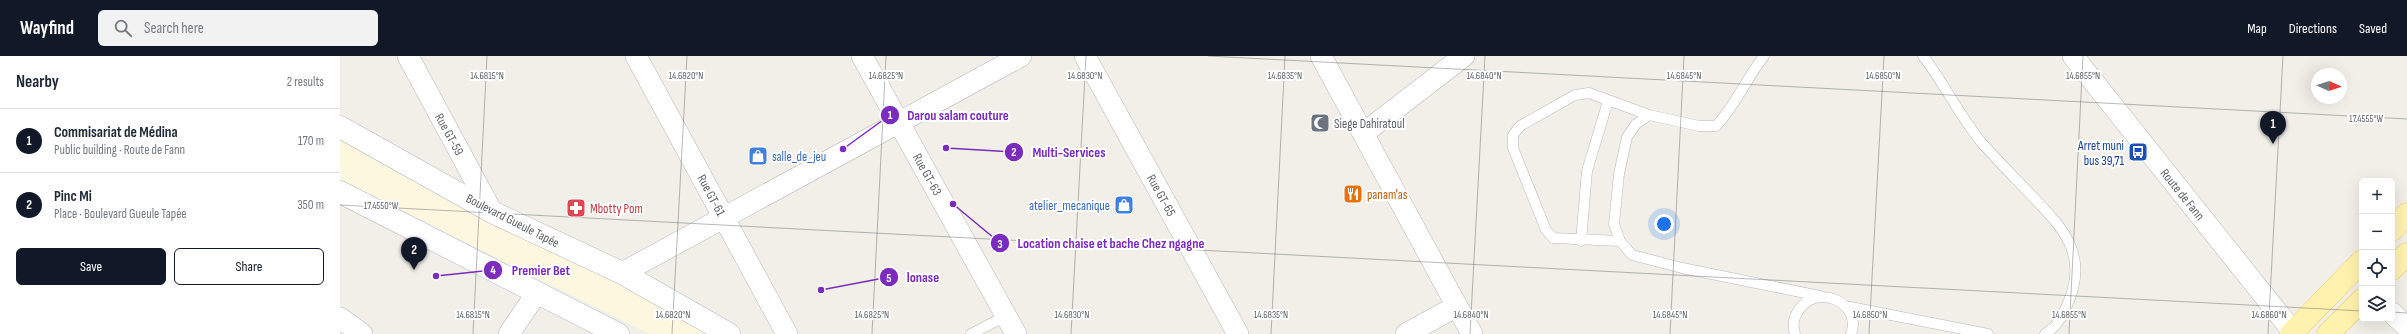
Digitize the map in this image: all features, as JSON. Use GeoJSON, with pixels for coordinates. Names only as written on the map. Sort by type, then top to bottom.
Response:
{"type":"FeatureCollection","features":[{"type":"Feature","properties":{"kind":"main road"},"geometry":{"type":"LineString","coordinates":[[2395,227],[2407,214]]}},
{"type":"Feature","properties":{"kind":"main road"},"geometry":{"type":"LineString","coordinates":[[2395,266],[2407,254]]}},
{"type":"Feature","properties":{"kind":"main road"},"geometry":{"type":"LineString","coordinates":[[2292,333],[2359,264]]}},
{"type":"Feature","properties":{"kind":"main road"},"geometry":{"type":"LineString","coordinates":[[2328,334],[2359,303]]}},
{"type":"Feature","properties":{"kind":"street","name":"Rue GT-59"},"geometry":{"type":"LineString","coordinates":[[408,56],[492,212]]}},
{"type":"Feature","properties":{"kind":"street","name":"Rue GT-61"},"geometry":{"type":"LineString","coordinates":[[636,56],[787,334]]}},
{"type":"Feature","properties":{"kind":"street","name":"Rue GT-63"},"geometry":{"type":"LineString","coordinates":[[862,56],[1016,334]]}},
{"type":"Feature","properties":{"kind":"street"},"geometry":{"type":"LineString","coordinates":[[622,273],[1021,56]]}},
{"type":"Feature","properties":{"kind":"street","name":"Rue GT-65"},"geometry":{"type":"LineString","coordinates":[[1085,56],[1238,334]]}},
{"type":"Feature","properties":{"kind":"street"},"geometry":{"type":"LineString","coordinates":[[1321,56],[1364,132],[1472,334]]}},
{"type":"Feature","properties":{"kind":"street"},"geometry":{"type":"LineString","coordinates":[[1364,132],[1464,56]]}},
{"type":"Feature","properties":{"kind":"street","name":"Route de Fann"},"geometry":{"type":"LineString","coordinates":[[2073,56],[2292,333]]}},
{"type":"Feature","properties":{"kind":"street","name":"Boulevard Gueule Tapée"},"geometry":{"type":"LineString","coordinates":[[340,127],[492,212],[622,273],[730,334]]}},
{"type":"Feature","properties":{"kind":"street"},"geometry":{"type":"LineString","coordinates":[[340,192],[536,294],[618,334]]}},
{"type":"Feature","properties":{"kind":"street"},"geometry":{"type":"LineString","coordinates":[[509,334],[536,294]]}},
{"type":"Feature","properties":{"kind":"street"},"geometry":{"type":"LineString","coordinates":[[1406,334],[1456,306]]}},
{"type":"Feature","properties":{"kind":"street"},"geometry":{"type":"LineString","coordinates":[[2395,316],[2407,327]]}},
{"type":"Feature","properties":{"kind":"street"},"geometry":{"type":"LineString","coordinates":[[340,318],[362,334]]}},
{"type":"Feature","properties":{"kind":"lane"},"geometry":{"type":"LineString","coordinates":[[1620,241],[1581,241],[1553,238],[1546,230],[1513,148],[1513,134],[1520,126],[1575,95],[1589,93],[1649,115],[1699,126],[1716,126],[1730,111],[1752,72],[1764,56]]}},
{"type":"Feature","properties":{"kind":"lane"},"geometry":{"type":"LineString","coordinates":[[1923,56],[1981,141],[2059,224],[2069,241],[2075,259],[2075,284],[2064,311],[2055,327],[2045,334]]}},
{"type":"Feature","properties":{"kind":"lane"},"geometry":{"type":"LineString","coordinates":[[1581,241],[1587,171],[1608,101]]}},
{"type":"Feature","properties":{"kind":"lane"},"geometry":{"type":"LineString","coordinates":[[1649,115],[1636,124],[1627,137],[1619,174],[1614,224],[1620,241],[1632,255],[1682,268],[1834,298],[1845,306],[1988,334]]}},
{"type":"Feature","properties":{"kind":"lane"},"geometry":{"type":"LineString","coordinates":[[1795,334],[1794,318],[1800,307],[1809,300],[1820,296]]}},
{"type":"Feature","properties":{"kind":"lane"},"geometry":{"type":"LineString","coordinates":[[1845,306],[1851,317],[1851,334]]}},
{"type":"Feature","properties":{"kind":"lane"},"geometry":{"type":"LineString","coordinates":[[971,334],[1006,316]]}},
{"type":"Feature","properties":{"kind":"shaded area"},"geometry":{"type":"Polygon","coordinates":[[[340,128],[725,334],[649,334],[340,179],[340,128]]]}},
{"type":"Feature","properties":{"kind":"place","name":"Siege Dahiratoul"},"geometry":{"type":"Point","coordinates":[1320,123]}},
{"type":"Feature","properties":{"kind":"place","name":"Commisariat de Médina"},"geometry":{"type":"Point","coordinates":[2273,144]}},
{"type":"Feature","properties":{"kind":"place","name":"Multi-Services"},"geometry":{"type":"Point","coordinates":[946,148]}},
{"type":"Feature","properties":{"kind":"place","name":"Darou salam couture"},"geometry":{"type":"Point","coordinates":[843,149]}},
{"type":"Feature","properties":{"kind":"place","name":"Arret muni bus 39,71"},"geometry":{"type":"Point","coordinates":[2138,152]}},
{"type":"Feature","properties":{"kind":"place","name":"salle_de_jeu"},"geometry":{"type":"Point","coordinates":[758,156]}},
{"type":"Feature","properties":{"kind":"place","name":"panam'as"},"geometry":{"type":"Point","coordinates":[1353,194]}},
{"type":"Feature","properties":{"kind":"place","name":"Location chaise et bache Chez ngagne"},"geometry":{"type":"Point","coordinates":[953,204]}},
{"type":"Feature","properties":{"kind":"place","name":"atelier_mecanique"},"geometry":{"type":"Point","coordinates":[1124,205]}},
{"type":"Feature","properties":{"kind":"place","name":"Mbotty Pom"},"geometry":{"type":"Point","coordinates":[576,208]}},
{"type":"Feature","properties":{"kind":"place","name":"Pinc Mi"},"geometry":{"type":"Point","coordinates":[414,270]}},
{"type":"Feature","properties":{"kind":"place","name":"Premier Bet"},"geometry":{"type":"Point","coordinates":[436,276]}},
{"type":"Feature","properties":{"kind":"place","name":"lonase"},"geometry":{"type":"Point","coordinates":[821,290]}}]}
